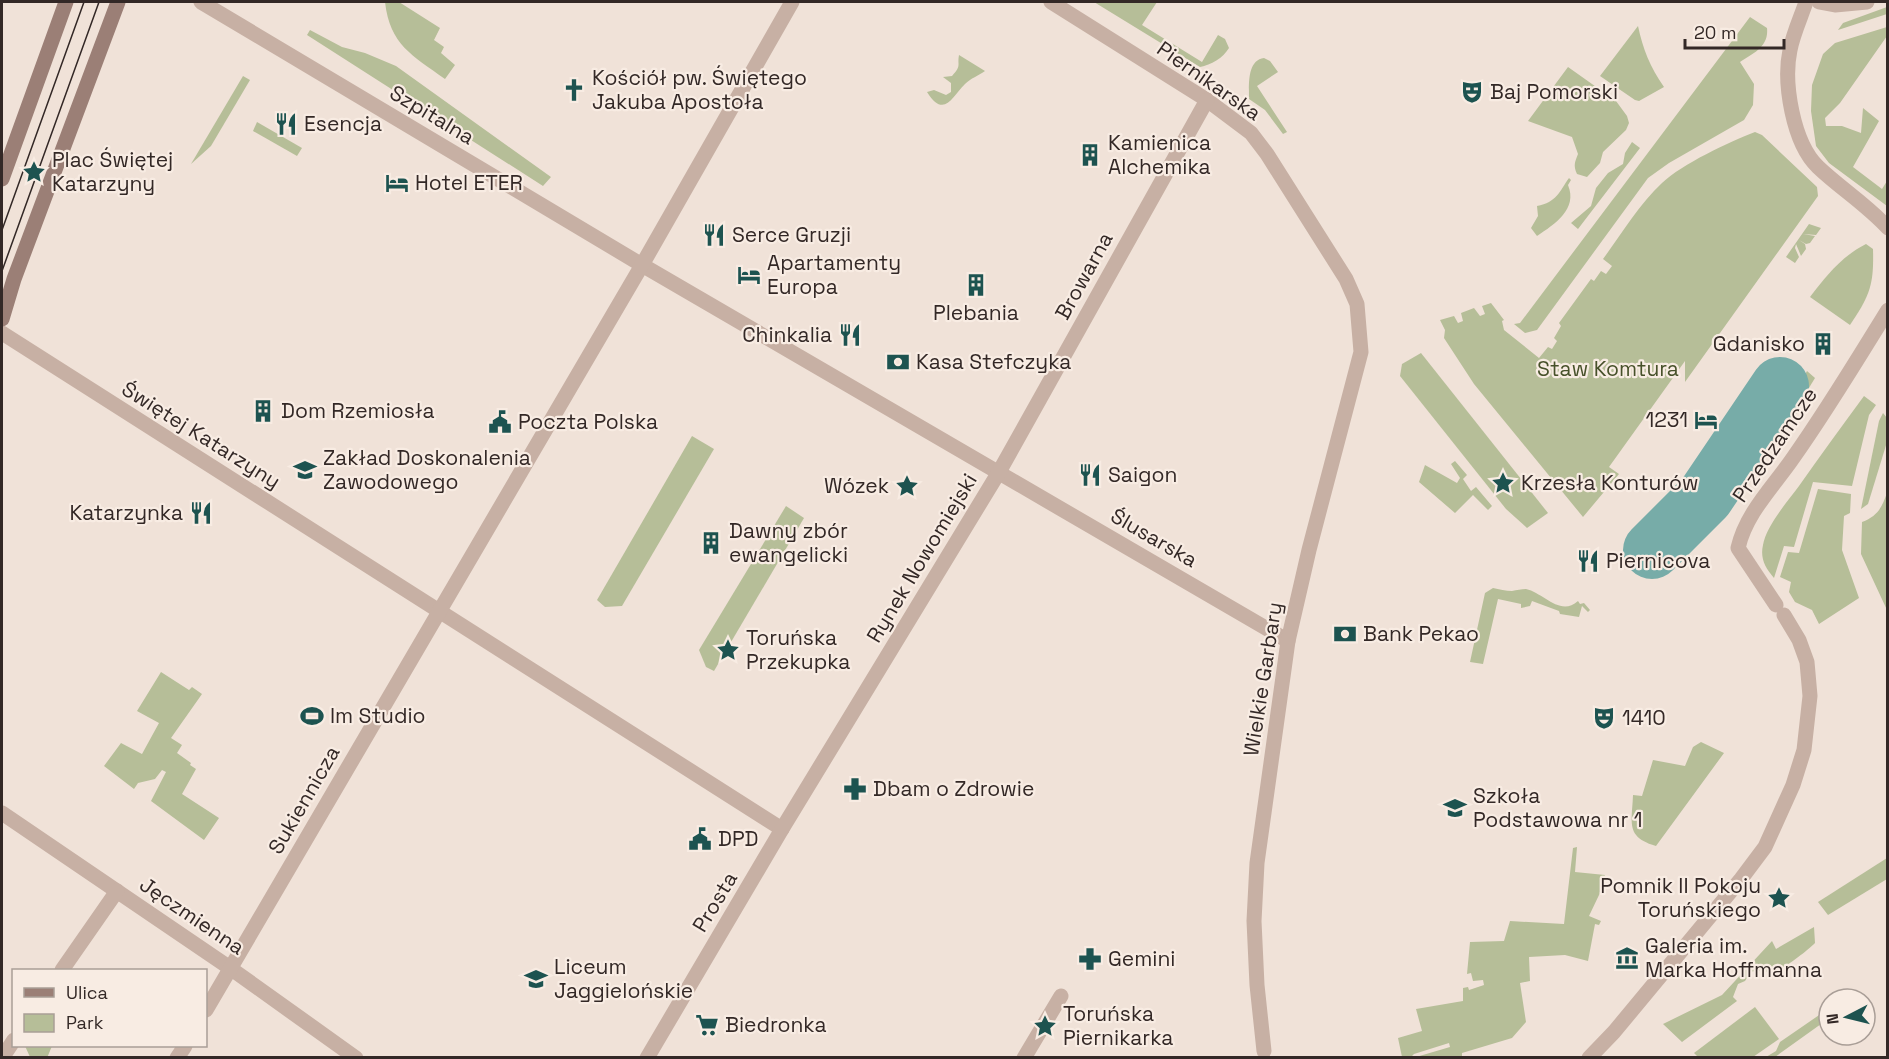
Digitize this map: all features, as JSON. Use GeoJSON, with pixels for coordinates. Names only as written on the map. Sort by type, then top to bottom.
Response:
{"type":"FeatureCollection","features":[{"type":"Feature","properties":{"kind":"street"},"geometry":{"type":"LineString","coordinates":[[2,179],[66,2]]}},
{"type":"Feature","properties":{"kind":"street"},"geometry":{"type":"LineString","coordinates":[[2,319],[14,279],[118,2]]}},
{"type":"Feature","properties":{"kind":"street","name":"Szpitalna"},"geometry":{"type":"LineString","coordinates":[[201,2],[642,265]]}},
{"type":"Feature","properties":{"kind":"street"},"geometry":{"type":"LineString","coordinates":[[782,829],[439,612],[642,265],[792,2]]}},
{"type":"Feature","properties":{"kind":"street","name":"Piernikarska"},"geometry":{"type":"LineString","coordinates":[[1051,2],[1207,100],[1251,133],[1267,154],[1346,279],[1357,304],[1360,321]]}},
{"type":"Feature","properties":{"kind":"street"},"geometry":{"type":"LineString","coordinates":[[1806,2],[1790,49],[1788,72],[1792,109],[1800,139],[1817,166],[1887,228]]}},
{"type":"Feature","properties":{"kind":"street"},"geometry":{"type":"LineString","coordinates":[[1819,2],[1835,5],[1867,2]]}},
{"type":"Feature","properties":{"kind":"street","name":"Browarna"},"geometry":{"type":"LineString","coordinates":[[999,472],[1207,100]]}},
{"type":"Feature","properties":{"kind":"street","name":"Rynek Nowomiejski"},"geometry":{"type":"LineString","coordinates":[[642,265],[999,472],[782,829]]}},
{"type":"Feature","properties":{"kind":"street","name":"Przedzamcze"},"geometry":{"type":"LineString","coordinates":[[1589,1058],[1614,1032],[1741,879],[1764,847],[1793,785],[1804,750],[1810,696],[1807,662],[1799,640],[1738,548],[1742,532],[1751,516],[1794,457],[1887,310]]}},
{"type":"Feature","properties":{"kind":"street","name":"Wielkie Garbary"},"geometry":{"type":"LineString","coordinates":[[1264,1051],[1257,985],[1254,921],[1257,863],[1288,641],[1309,550],[1361,352],[1360,321]]}},
{"type":"Feature","properties":{"kind":"street","name":"Świętej Katarzyny"},"geometry":{"type":"LineString","coordinates":[[2,333],[439,612]]}},
{"type":"Feature","properties":{"kind":"street","name":"Ślusarska"},"geometry":{"type":"LineString","coordinates":[[999,472],[1288,641]]}},
{"type":"Feature","properties":{"kind":"street","name":"Sukiennicza"},"geometry":{"type":"LineString","coordinates":[[207,1008],[439,612]]}},
{"type":"Feature","properties":{"kind":"street","name":"Jęczmienna"},"geometry":{"type":"LineString","coordinates":[[2,813],[230,968],[356,1058]]}},
{"type":"Feature","properties":{"kind":"street","name":"Prosta"},"geometry":{"type":"LineString","coordinates":[[647,1058],[782,829]]}},
{"type":"Feature","properties":{"kind":"street"},"geometry":{"type":"LineString","coordinates":[[63,969],[117,891]]}},
{"type":"Feature","properties":{"kind":"street"},"geometry":{"type":"LineString","coordinates":[[1024,1058],[1061,996]]}},
{"type":"Feature","properties":{"kind":"street"},"geometry":{"type":"LineString","coordinates":[[2,1058],[12,1043]]}},
{"type":"Feature","properties":{"kind":"green space"},"geometry":{"type":"Polygon","coordinates":[[[385,2],[399,2],[440,28],[434,40],[444,47],[441,53],[455,65],[445,79],[404,48],[392,29],[385,2]]]}},
{"type":"Feature","properties":{"kind":"green space"},"geometry":{"type":"Polygon","coordinates":[[[1094,2],[1157,2],[1142,25],[1202,62],[1218,35],[1225,39],[1229,48],[1216,60],[1200,67],[1094,2]]]}},
{"type":"Feature","properties":{"kind":"green space"},"geometry":{"type":"Polygon","coordinates":[[[1887,7],[1887,14],[1838,30],[1843,23],[1887,7]]]}},
{"type":"Feature","properties":{"kind":"green space"},"geometry":{"type":"Polygon","coordinates":[[[1750,17],[1767,28],[1767,35],[1759,49],[1740,62],[1754,84],[1753,105],[1744,120],[1669,163],[1648,178],[1537,330],[1525,333],[1514,324],[1520,323],[1750,17]]]}},
{"type":"Feature","properties":{"kind":"green space"},"geometry":{"type":"Polygon","coordinates":[[[1638,26],[1648,58],[1664,87],[1639,101],[1600,76],[1638,26]]]}},
{"type":"Feature","properties":{"kind":"green space"},"geometry":{"type":"Polygon","coordinates":[[[1887,27],[1887,36],[1840,103],[1825,118],[1826,126],[1842,126],[1861,133],[1863,108],[1879,121],[1853,167],[1882,189],[1887,181],[1887,206],[1829,163],[1816,146],[1811,111],[1812,85],[1823,54],[1835,43],[1887,27]]]}},
{"type":"Feature","properties":{"kind":"green space"},"geometry":{"type":"Polygon","coordinates":[[[310,30],[342,47],[365,53],[396,66],[551,177],[543,186],[307,35],[310,30]]]}},
{"type":"Feature","properties":{"kind":"green space"},"geometry":{"type":"Polygon","coordinates":[[[959,55],[985,71],[967,82],[948,103],[938,104],[927,92],[934,90],[946,95],[951,92],[951,83],[943,77],[952,76],[955,72],[959,55]]]}},
{"type":"Feature","properties":{"kind":"green space"},"geometry":{"type":"Polygon","coordinates":[[[1264,58],[1270,61],[1278,72],[1257,86],[1287,132],[1283,134],[1265,110],[1249,99],[1249,80],[1252,68],[1254,63],[1264,58]]]}},
{"type":"Feature","properties":{"kind":"green space"},"geometry":{"type":"Polygon","coordinates":[[[1568,67],[1616,101],[1627,116],[1629,123],[1626,130],[1603,152],[1600,163],[1587,177],[1577,174],[1575,164],[1578,154],[1572,137],[1528,121],[1568,67]]]}},
{"type":"Feature","properties":{"kind":"green space"},"geometry":{"type":"Polygon","coordinates":[[[243,76],[250,80],[211,146],[191,164],[243,76]]]}},
{"type":"Feature","properties":{"kind":"green space"},"geometry":{"type":"Polygon","coordinates":[[[257,122],[302,148],[297,156],[253,131],[257,122]]]}},
{"type":"Feature","properties":{"kind":"green space","name":"Staw Komtura"},"geometry":{"type":"Polygon","coordinates":[[[1755,132],[1762,135],[1817,187],[1818,196],[1685,382],[1685,361],[1609,467],[1619,474],[1583,517],[1474,384],[1444,338],[1445,330],[1440,320],[1454,316],[1458,323],[1463,321],[1461,313],[1474,308],[1480,316],[1485,314],[1482,306],[1491,303],[1504,320],[1502,321],[1504,330],[1539,358],[1548,347],[1552,349],[1557,341],[1554,338],[1561,326],[1559,323],[1591,279],[1594,281],[1601,271],[1606,274],[1612,266],[1603,259],[1654,191],[1693,161],[1755,132]]]}},
{"type":"Feature","properties":{"kind":"green space"},"geometry":{"type":"Polygon","coordinates":[[[1632,142],[1640,148],[1578,229],[1571,223],[1591,206],[1596,188],[1608,173],[1623,164],[1625,153],[1632,142]]]}},
{"type":"Feature","properties":{"kind":"green space"},"geometry":{"type":"Polygon","coordinates":[[[1569,178],[1571,180],[1568,185],[1570,201],[1567,209],[1557,221],[1537,236],[1531,228],[1538,216],[1537,206],[1553,199],[1569,178]]]}},
{"type":"Feature","properties":{"kind":"green space"},"geometry":{"type":"Polygon","coordinates":[[[1809,224],[1821,228],[1816,235],[1803,234],[1815,236],[1810,243],[1806,244],[1799,240],[1805,244],[1806,249],[1801,256],[1796,244],[1795,248],[1799,257],[1795,263],[1786,257],[1809,224]]]}},
{"type":"Feature","properties":{"kind":"green space"},"geometry":{"type":"Polygon","coordinates":[[[1866,244],[1873,249],[1873,272],[1866,297],[1850,325],[1810,297],[1828,274],[1866,244]]]}},
{"type":"Feature","properties":{"kind":"green space"},"geometry":{"type":"Polygon","coordinates":[[[1421,353],[1548,513],[1527,528],[1506,509],[1400,376],[1402,364],[1421,353]]]}},
{"type":"Feature","properties":{"kind":"green space"},"geometry":{"type":"Polygon","coordinates":[[[1807,371],[1815,378],[1793,414],[1785,412],[1807,371]]]}},
{"type":"Feature","properties":{"kind":"green space"},"geometry":{"type":"Polygon","coordinates":[[[1864,396],[1876,405],[1869,415],[1852,486],[1813,482],[1794,547],[1784,546],[1774,578],[1766,567],[1762,554],[1768,530],[1864,396]]]}},
{"type":"Feature","properties":{"kind":"green space"},"geometry":{"type":"Polygon","coordinates":[[[1883,413],[1887,418],[1887,442],[1868,504],[1861,509],[1879,421],[1883,413]]]}},
{"type":"Feature","properties":{"kind":"green space"},"geometry":{"type":"Polygon","coordinates":[[[692,436],[714,449],[622,606],[605,607],[597,600],[692,436]]]}},
{"type":"Feature","properties":{"kind":"green space"},"geometry":{"type":"Polygon","coordinates":[[[1455,461],[1467,475],[1463,479],[1471,491],[1476,487],[1492,506],[1488,510],[1473,495],[1455,513],[1419,482],[1425,465],[1457,483],[1460,478],[1451,464],[1455,461]]]}},
{"type":"Feature","properties":{"kind":"green space"},"geometry":{"type":"Polygon","coordinates":[[[1818,489],[1851,494],[1850,513],[1844,516],[1842,550],[1859,598],[1819,624],[1812,610],[1795,602],[1789,592],[1791,582],[1780,577],[1788,552],[1799,553],[1818,489]]]}},
{"type":"Feature","properties":{"kind":"green space"},"geometry":{"type":"Polygon","coordinates":[[[1887,493],[1887,610],[1861,554],[1862,522],[1879,510],[1887,493]]]}},
{"type":"Feature","properties":{"kind":"green space"},"geometry":{"type":"Polygon","coordinates":[[[786,506],[804,518],[714,671],[706,667],[699,650],[786,506]]]}},
{"type":"Feature","properties":{"kind":"green space"},"geometry":{"type":"Polygon","coordinates":[[[1493,588],[1512,591],[1526,589],[1558,605],[1571,605],[1578,601],[1580,604],[1584,603],[1590,610],[1588,612],[1582,606],[1579,617],[1560,614],[1559,611],[1532,601],[1530,606],[1521,608],[1521,604],[1498,599],[1483,664],[1470,662],[1485,593],[1493,588]]]}},
{"type":"Feature","properties":{"kind":"green space"},"geometry":{"type":"Polygon","coordinates":[[[161,672],[189,690],[192,687],[202,694],[171,738],[182,745],[177,753],[196,769],[182,794],[219,818],[204,840],[151,801],[166,772],[162,770],[155,779],[138,783],[134,789],[104,766],[121,743],[142,754],[159,723],[137,711],[161,672]]]}},
{"type":"Feature","properties":{"kind":"green space"},"geometry":{"type":"Polygon","coordinates":[[[1701,742],[1724,753],[1656,846],[1639,838],[1632,828],[1633,795],[1642,796],[1653,760],[1685,766],[1693,747],[1701,742]]]}},
{"type":"Feature","properties":{"kind":"green space"},"geometry":{"type":"Polygon","coordinates":[[[1577,847],[1575,872],[1605,875],[1589,916],[1601,921],[1599,925],[1595,924],[1588,961],[1565,955],[1529,957],[1530,981],[1520,983],[1526,1022],[1512,1038],[1462,1053],[1462,1056],[1458,1057],[1416,1057],[1450,1047],[1449,1043],[1411,1057],[1402,1057],[1398,1038],[1422,1031],[1416,1009],[1463,1001],[1463,988],[1468,987],[1469,990],[1484,985],[1483,980],[1473,981],[1471,973],[1467,974],[1470,942],[1504,941],[1510,921],[1564,924],[1573,848],[1577,847]]]}},
{"type":"Feature","properties":{"kind":"green space"},"geometry":{"type":"Polygon","coordinates":[[[1887,858],[1887,879],[1828,915],[1818,902],[1887,858]]]}},
{"type":"Feature","properties":{"kind":"green space"},"geometry":{"type":"Polygon","coordinates":[[[1814,927],[1815,943],[1796,959],[1779,969],[1772,972],[1751,972],[1745,981],[1738,984],[1733,997],[1737,1001],[1682,1042],[1663,1024],[1722,995],[1772,941],[1776,949],[1814,927]]]}},
{"type":"Feature","properties":{"kind":"green space"},"geometry":{"type":"Polygon","coordinates":[[[1755,1007],[1779,1039],[1753,1057],[1698,1057],[1694,1053],[1755,1007]]]}},
{"type":"Feature","properties":{"kind":"green space"},"geometry":{"type":"Polygon","coordinates":[[[1817,1017],[1817,1027],[1775,1057],[1766,1057],[1776,1051],[1780,1042],[1817,1017]]]}},
{"type":"Feature","properties":{"kind":"green space"},"geometry":{"type":"Polygon","coordinates":[[[25,1047],[52,1047],[47,1058],[30,1057],[25,1047]]]}},
{"type":"Feature","properties":{"kind":"waterway"},"geometry":{"type":"LineString","coordinates":[[1652,550],[1705,497],[1780,386]]}},
{"type":"Feature","properties":{"kind":"tram line"},"geometry":{"type":"LineString","coordinates":[[2,230],[84,2]]}},
{"type":"Feature","properties":{"kind":"tram line"},"geometry":{"type":"LineString","coordinates":[[2,271],[99,2]]}},
{"type":"Feature","properties":{"kind":"place","name":"Kościół pw. Świętego Jakuba Apostoła"},"geometry":{"type":"Point","coordinates":[574,90]}},
{"type":"Feature","properties":{"kind":"place","name":"Baj Pomorski"},"geometry":{"type":"Point","coordinates":[1472,92]}},
{"type":"Feature","properties":{"kind":"place","name":"Esencja"},"geometry":{"type":"Point","coordinates":[286,124]}},
{"type":"Feature","properties":{"kind":"place","name":"Kamienica Alchemika"},"geometry":{"type":"Point","coordinates":[1090,155]}},
{"type":"Feature","properties":{"kind":"place","name":"Plac Świętej Katarzyny"},"geometry":{"type":"Point","coordinates":[34,172]}},
{"type":"Feature","properties":{"kind":"place","name":"Hotel ETER"},"geometry":{"type":"Point","coordinates":[397,183]}},
{"type":"Feature","properties":{"kind":"place","name":"Serce Gruzji"},"geometry":{"type":"Point","coordinates":[714,235]}},
{"type":"Feature","properties":{"kind":"place","name":"Apartamenty Europa"},"geometry":{"type":"Point","coordinates":[749,275]}},
{"type":"Feature","properties":{"kind":"place","name":"Plebania"},"geometry":{"type":"Point","coordinates":[976,285]}},
{"type":"Feature","properties":{"kind":"place","name":"Chinkalia"},"geometry":{"type":"Point","coordinates":[850,335]}},
{"type":"Feature","properties":{"kind":"place","name":"Gdanisko"},"geometry":{"type":"Point","coordinates":[1823,344]}},
{"type":"Feature","properties":{"kind":"place","name":"Kasa Stefczyka"},"geometry":{"type":"Point","coordinates":[898,362]}},
{"type":"Feature","properties":{"kind":"place","name":"Dom Rzemiosła"},"geometry":{"type":"Point","coordinates":[263,411]}},
{"type":"Feature","properties":{"kind":"place","name":"1231"},"geometry":{"type":"Point","coordinates":[1706,420]}},
{"type":"Feature","properties":{"kind":"place","name":"Poczta Polska"},"geometry":{"type":"Point","coordinates":[500,422]}},
{"type":"Feature","properties":{"kind":"place","name":"Zakład Doskonalenia Zawodowego"},"geometry":{"type":"Point","coordinates":[305,470]}},
{"type":"Feature","properties":{"kind":"place","name":"Saigon"},"geometry":{"type":"Point","coordinates":[1090,475]}},
{"type":"Feature","properties":{"kind":"place","name":"Krzesła Konturów"},"geometry":{"type":"Point","coordinates":[1503,483]}},
{"type":"Feature","properties":{"kind":"place","name":"Wózek"},"geometry":{"type":"Point","coordinates":[907,486]}},
{"type":"Feature","properties":{"kind":"place","name":"Katarzynka"},"geometry":{"type":"Point","coordinates":[201,513]}},
{"type":"Feature","properties":{"kind":"place","name":"Dawny zbór ewangelicki"},"geometry":{"type":"Point","coordinates":[711,543]}},
{"type":"Feature","properties":{"kind":"place","name":"Piernicova"},"geometry":{"type":"Point","coordinates":[1588,561]}},
{"type":"Feature","properties":{"kind":"place","name":"Bank Pekao"},"geometry":{"type":"Point","coordinates":[1345,634]}},
{"type":"Feature","properties":{"kind":"place","name":"Toruńska Przekupka"},"geometry":{"type":"Point","coordinates":[728,650]}},
{"type":"Feature","properties":{"kind":"place","name":"Im Studio"},"geometry":{"type":"Point","coordinates":[312,716]}},
{"type":"Feature","properties":{"kind":"place","name":"1410"},"geometry":{"type":"Point","coordinates":[1604,718]}},
{"type":"Feature","properties":{"kind":"place","name":"Dbam o Zdrowie"},"geometry":{"type":"Point","coordinates":[855,789]}},
{"type":"Feature","properties":{"kind":"place","name":"Szkoła Podstawowa nr 1"},"geometry":{"type":"Point","coordinates":[1455,808]}},
{"type":"Feature","properties":{"kind":"place","name":"DPD"},"geometry":{"type":"Point","coordinates":[700,839]}},
{"type":"Feature","properties":{"kind":"place","name":"Pomnik II Pokoju Toruńskiego"},"geometry":{"type":"Point","coordinates":[1779,898]}},
{"type":"Feature","properties":{"kind":"place","name":"Galeria im. Marka Hoffmanna"},"geometry":{"type":"Point","coordinates":[1627,958]}},
{"type":"Feature","properties":{"kind":"place","name":"Gemini"},"geometry":{"type":"Point","coordinates":[1090,959]}},
{"type":"Feature","properties":{"kind":"place","name":"Liceum Jaggielońskie"},"geometry":{"type":"Point","coordinates":[536,979]}},
{"type":"Feature","properties":{"kind":"place","name":"Biedronka"},"geometry":{"type":"Point","coordinates":[707,1025]}},
{"type":"Feature","properties":{"kind":"place","name":"Toruńska Piernikarka"},"geometry":{"type":"Point","coordinates":[1045,1026]}}]}
